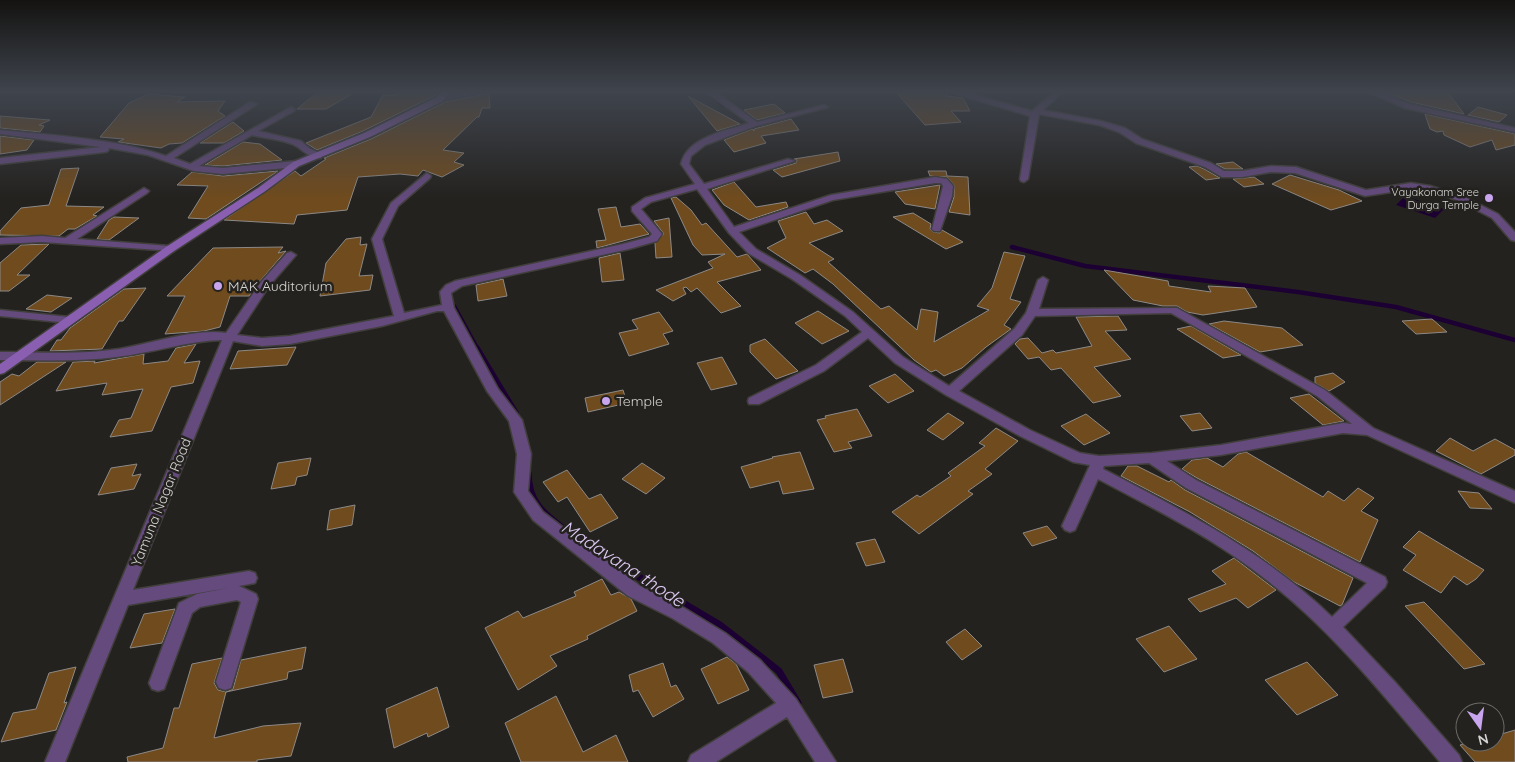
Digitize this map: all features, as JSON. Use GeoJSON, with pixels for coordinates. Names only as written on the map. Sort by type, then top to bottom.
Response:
{"type":"FeatureCollection","features":[{"type":"Feature","properties":{"kind":"main road"},"geometry":{"type":"LineString","coordinates":[[0,370],[170,248],[261,190],[296,164],[383,127]]}},
{"type":"Feature","properties":{"kind":"street"},"geometry":{"type":"LineString","coordinates":[[167,159],[218,127]]}},
{"type":"Feature","properties":{"kind":"street"},"geometry":{"type":"LineString","coordinates":[[191,167],[260,127]]}},
{"type":"Feature","properties":{"kind":"street"},"geometry":{"type":"LineString","coordinates":[[749,127],[702,142],[687,155],[685,164],[732,231],[752,251],[796,277],[849,314],[900,360],[950,392],[1025,433],[1097,466],[1214,536],[1271,574],[1331,628],[1390,690],[1452,762]]}},
{"type":"Feature","properties":{"kind":"street"},"geometry":{"type":"LineString","coordinates":[[1024,179],[1034,127]]}},
{"type":"Feature","properties":{"kind":"street"},"geometry":{"type":"LineString","coordinates":[[1113,127],[1122,130],[1138,141],[1208,165],[1222,174],[1242,174],[1271,169],[1296,170],[1365,193],[1411,186],[1427,188],[1460,198],[1490,213],[1500,219],[1513,234]]}},
{"type":"Feature","properties":{"kind":"street"},"geometry":{"type":"LineString","coordinates":[[1500,127],[1515,130]]}},
{"type":"Feature","properties":{"kind":"street"},"geometry":{"type":"LineString","coordinates":[[0,132],[74,140],[120,148],[167,159],[191,167],[223,171],[296,164]]}},
{"type":"Feature","properties":{"kind":"street"},"geometry":{"type":"LineString","coordinates":[[251,132],[298,143],[306,150],[318,156]]}},
{"type":"Feature","properties":{"kind":"street"},"geometry":{"type":"LineString","coordinates":[[0,161],[120,148]]}},
{"type":"Feature","properties":{"kind":"street"},"geometry":{"type":"LineString","coordinates":[[791,160],[648,200],[635,209],[657,234],[653,239],[450,287],[445,293],[448,308],[493,391],[515,420],[524,454],[521,492],[538,516],[634,591],[678,613],[719,638],[754,666],[790,705],[826,762]]}},
{"type":"Feature","properties":{"kind":"street"},"geometry":{"type":"LineString","coordinates":[[400,318],[377,239],[394,205],[427,176]]}},
{"type":"Feature","properties":{"kind":"street"},"geometry":{"type":"LineString","coordinates":[[732,231],[831,198],[935,180],[944,182],[948,186],[947,196],[937,229]]}},
{"type":"Feature","properties":{"kind":"street"},"geometry":{"type":"LineString","coordinates":[[68,241],[144,191]]}},
{"type":"Feature","properties":{"kind":"street"},"geometry":{"type":"LineString","coordinates":[[0,241],[27,239],[170,248]]}},
{"type":"Feature","properties":{"kind":"street","name":"Yamuna Nagar Road"},"geometry":{"type":"LineString","coordinates":[[55,762],[229,337],[266,284],[291,255]]}},
{"type":"Feature","properties":{"kind":"street"},"geometry":{"type":"LineString","coordinates":[[950,392],[1018,332],[1032,313],[1043,280]]}},
{"type":"Feature","properties":{"kind":"street"},"geometry":{"type":"LineString","coordinates":[[0,356],[88,356],[118,353],[200,337],[229,337],[262,342],[290,340],[400,318],[436,308],[448,308]]}},
{"type":"Feature","properties":{"kind":"street"},"geometry":{"type":"LineString","coordinates":[[1032,313],[1173,310],[1321,393],[1369,431],[1515,497]]}},
{"type":"Feature","properties":{"kind":"street"},"geometry":{"type":"LineString","coordinates":[[0,313],[69,320]]}},
{"type":"Feature","properties":{"kind":"street"},"geometry":{"type":"LineString","coordinates":[[754,401],[820,368],[869,332]]}},
{"type":"Feature","properties":{"kind":"street"},"geometry":{"type":"LineString","coordinates":[[1097,466],[1221,450],[1343,428],[1369,431]]}},
{"type":"Feature","properties":{"kind":"street"},"geometry":{"type":"LineString","coordinates":[[1152,458],[1190,484],[1379,582],[1331,628]]}},
{"type":"Feature","properties":{"kind":"street"},"geometry":{"type":"LineString","coordinates":[[1070,526],[1097,466]]}},
{"type":"Feature","properties":{"kind":"street"},"geometry":{"type":"LineString","coordinates":[[158,684],[185,608],[200,593],[249,578]]}},
{"type":"Feature","properties":{"kind":"street"},"geometry":{"type":"LineString","coordinates":[[121,599],[200,593],[239,593],[250,599],[225,682]]}},
{"type":"Feature","properties":{"kind":"street"},"geometry":{"type":"LineString","coordinates":[[698,762],[790,705]]}},
{"type":"Feature","properties":{"kind":"shaded area"},"geometry":{"type":"Polygon","coordinates":[[[1405,196],[1444,209],[1435,218],[1396,205],[1405,196]]]}},
{"type":"Feature","properties":{"kind":"building"},"geometry":{"type":"Polygon","coordinates":[[[0,127],[44,127],[40,132],[0,127]]]}},
{"type":"Feature","properties":{"kind":"building"},"geometry":{"type":"Polygon","coordinates":[[[109,127],[208,127],[182,143],[169,144],[161,148],[118,142],[124,139],[100,137],[109,127]]]}},
{"type":"Feature","properties":{"kind":"building"},"geometry":{"type":"Polygon","coordinates":[[[226,127],[239,127],[244,131],[224,143],[200,143],[226,127]]]}},
{"type":"Feature","properties":{"kind":"building"},"geometry":{"type":"Polygon","coordinates":[[[347,127],[372,127],[317,150],[306,143],[347,127]]]}},
{"type":"Feature","properties":{"kind":"building"},"geometry":{"type":"Polygon","coordinates":[[[396,127],[467,127],[443,150],[464,153],[454,162],[464,165],[442,177],[423,170],[418,176],[400,174],[358,177],[347,210],[297,215],[294,224],[224,220],[295,171],[301,176],[326,159],[324,158],[396,127]]]}},
{"type":"Feature","properties":{"kind":"building"},"geometry":{"type":"Polygon","coordinates":[[[713,127],[732,127],[717,131],[713,127]]]}},
{"type":"Feature","properties":{"kind":"building"},"geometry":{"type":"Polygon","coordinates":[[[763,127],[796,127],[799,130],[761,136],[766,143],[734,152],[724,140],[752,129],[754,131],[754,129],[763,127]]]}},
{"type":"Feature","properties":{"kind":"building"},"geometry":{"type":"Polygon","coordinates":[[[1429,127],[1482,127],[1515,134],[1515,145],[1496,150],[1492,140],[1470,147],[1444,135],[1443,131],[1437,132],[1430,129],[1429,127]]]}},
{"type":"Feature","properties":{"kind":"building"},"geometry":{"type":"Polygon","coordinates":[[[0,136],[34,140],[27,150],[0,154],[0,136]]]}},
{"type":"Feature","properties":{"kind":"building"},"geometry":{"type":"Polygon","coordinates":[[[243,142],[260,144],[282,160],[223,166],[205,165],[243,142]]]}},
{"type":"Feature","properties":{"kind":"building"},"geometry":{"type":"Polygon","coordinates":[[[838,152],[840,161],[782,177],[773,170],[796,163],[797,160],[794,159],[838,152]]]}},
{"type":"Feature","properties":{"kind":"building"},"geometry":{"type":"Polygon","coordinates":[[[1233,162],[1243,169],[1225,169],[1216,164],[1233,162]]]}},
{"type":"Feature","properties":{"kind":"building"},"geometry":{"type":"Polygon","coordinates":[[[1197,166],[1220,178],[1206,180],[1189,167],[1197,166]]]}},
{"type":"Feature","properties":{"kind":"building"},"geometry":{"type":"Polygon","coordinates":[[[79,168],[66,206],[104,207],[93,215],[97,216],[75,229],[68,229],[59,236],[0,235],[0,231],[21,208],[49,205],[61,169],[79,168]]]}},
{"type":"Feature","properties":{"kind":"building"},"geometry":{"type":"Polygon","coordinates":[[[278,171],[206,219],[188,218],[208,186],[177,185],[192,172],[223,176],[278,171]]]}},
{"type":"Feature","properties":{"kind":"building"},"geometry":{"type":"Polygon","coordinates":[[[928,171],[946,171],[947,176],[968,177],[970,215],[949,212],[954,197],[954,185],[947,177],[930,176],[928,171]]]}},
{"type":"Feature","properties":{"kind":"building"},"geometry":{"type":"Polygon","coordinates":[[[1290,175],[1339,190],[1362,201],[1331,210],[1272,184],[1290,175]]]}},
{"type":"Feature","properties":{"kind":"building"},"geometry":{"type":"Polygon","coordinates":[[[1254,177],[1264,184],[1244,187],[1233,179],[1254,177]]]}},
{"type":"Feature","properties":{"kind":"building"},"geometry":{"type":"Polygon","coordinates":[[[734,182],[756,207],[786,202],[788,207],[749,220],[724,205],[712,190],[734,182]]]}},
{"type":"Feature","properties":{"kind":"building"},"geometry":{"type":"Polygon","coordinates":[[[940,185],[935,209],[905,204],[895,192],[940,185]]]}},
{"type":"Feature","properties":{"kind":"building"},"geometry":{"type":"Polygon","coordinates":[[[676,197],[691,210],[702,225],[706,223],[737,257],[747,254],[761,270],[717,282],[741,306],[721,313],[697,288],[691,292],[686,287],[683,288],[686,294],[673,301],[656,290],[713,268],[708,262],[725,254],[702,255],[693,245],[671,198],[676,197]]]}},
{"type":"Feature","properties":{"kind":"building"},"geometry":{"type":"Polygon","coordinates":[[[616,207],[621,227],[640,224],[649,234],[597,248],[596,241],[606,240],[598,209],[616,207]]]}},
{"type":"Feature","properties":{"kind":"building"},"geometry":{"type":"Polygon","coordinates":[[[806,212],[814,224],[827,220],[843,231],[809,243],[834,259],[828,262],[881,309],[889,306],[917,330],[921,309],[938,312],[934,342],[989,310],[977,306],[992,288],[1004,252],[1025,256],[1010,299],[1021,302],[1004,325],[1011,329],[962,368],[944,376],[936,370],[931,372],[914,360],[833,284],[813,269],[805,273],[767,248],[786,238],[778,221],[806,212]]]}},
{"type":"Feature","properties":{"kind":"building"},"geometry":{"type":"Polygon","coordinates":[[[913,213],[931,224],[930,229],[933,232],[940,233],[942,230],[963,242],[946,249],[893,217],[913,213]]]}},
{"type":"Feature","properties":{"kind":"building"},"geometry":{"type":"Polygon","coordinates":[[[114,217],[139,218],[109,240],[97,239],[109,220],[114,217]]]}},
{"type":"Feature","properties":{"kind":"building"},"geometry":{"type":"Polygon","coordinates":[[[669,218],[672,257],[656,258],[655,243],[664,234],[654,221],[669,218]]]}},
{"type":"Feature","properties":{"kind":"building"},"geometry":{"type":"Polygon","coordinates":[[[361,237],[360,245],[367,244],[359,276],[373,275],[370,290],[320,296],[326,263],[346,239],[361,237]]]}},
{"type":"Feature","properties":{"kind":"building"},"geometry":{"type":"Polygon","coordinates":[[[49,244],[17,275],[30,275],[9,291],[0,291],[0,263],[21,245],[49,244]]]}},
{"type":"Feature","properties":{"kind":"building"},"geometry":{"type":"Polygon","coordinates":[[[283,247],[278,253],[286,251],[249,296],[230,296],[220,327],[204,331],[165,334],[185,296],[167,296],[213,248],[283,247]]]}},
{"type":"Feature","properties":{"kind":"building"},"geometry":{"type":"Polygon","coordinates":[[[620,253],[624,280],[602,282],[599,258],[620,253]]]}},
{"type":"Feature","properties":{"kind":"building"},"geometry":{"type":"Polygon","coordinates":[[[1104,270],[1168,281],[1169,286],[1211,292],[1208,286],[1245,288],[1257,307],[1203,315],[1187,312],[1177,306],[1163,306],[1133,300],[1104,270]]]}},
{"type":"Feature","properties":{"kind":"building"},"geometry":{"type":"Polygon","coordinates":[[[503,279],[507,296],[478,301],[476,285],[503,279]]]}},
{"type":"Feature","properties":{"kind":"building"},"geometry":{"type":"Polygon","coordinates":[[[146,288],[123,321],[119,321],[102,349],[50,351],[57,340],[61,340],[70,328],[124,289],[146,288]]]}},
{"type":"Feature","properties":{"kind":"building"},"geometry":{"type":"Polygon","coordinates":[[[47,295],[72,298],[51,312],[26,309],[47,295]]]}},
{"type":"Feature","properties":{"kind":"building"},"geometry":{"type":"Polygon","coordinates":[[[818,311],[849,331],[822,344],[795,323],[818,311]]]}},
{"type":"Feature","properties":{"kind":"building"},"geometry":{"type":"Polygon","coordinates":[[[659,312],[673,331],[663,334],[669,344],[629,356],[619,333],[638,329],[632,320],[659,312]]]}},
{"type":"Feature","properties":{"kind":"building"},"geometry":{"type":"Polygon","coordinates":[[[1118,316],[1127,330],[1105,331],[1131,359],[1094,367],[1121,396],[1093,403],[1061,368],[1051,370],[1039,357],[1028,359],[1015,344],[1020,339],[1028,338],[1042,353],[1053,350],[1056,353],[1092,346],[1076,317],[1118,316]]]}},
{"type":"Feature","properties":{"kind":"building"},"geometry":{"type":"Polygon","coordinates":[[[1432,319],[1447,332],[1416,334],[1402,321],[1432,319]]]}},
{"type":"Feature","properties":{"kind":"building"},"geometry":{"type":"Polygon","coordinates":[[[1224,321],[1282,328],[1303,345],[1260,352],[1209,324],[1224,321]]]}},
{"type":"Feature","properties":{"kind":"building"},"geometry":{"type":"Polygon","coordinates":[[[1191,326],[1241,355],[1223,358],[1177,329],[1191,326]]]}},
{"type":"Feature","properties":{"kind":"building"},"geometry":{"type":"Polygon","coordinates":[[[765,339],[798,371],[776,379],[750,352],[750,345],[765,339]]]}},
{"type":"Feature","properties":{"kind":"building"},"geometry":{"type":"Polygon","coordinates":[[[196,344],[184,363],[200,361],[193,383],[171,387],[152,431],[110,437],[119,420],[131,418],[143,389],[102,395],[107,383],[56,391],[73,362],[95,361],[94,363],[144,354],[143,364],[168,361],[176,348],[196,344]]]}},
{"type":"Feature","properties":{"kind":"building"},"geometry":{"type":"Polygon","coordinates":[[[296,347],[287,365],[230,369],[238,351],[296,347]]]}},
{"type":"Feature","properties":{"kind":"building"},"geometry":{"type":"Polygon","coordinates":[[[722,357],[737,384],[711,390],[697,363],[722,357]]]}},
{"type":"Feature","properties":{"kind":"building"},"geometry":{"type":"Polygon","coordinates":[[[37,362],[66,362],[0,405],[0,382],[12,374],[19,376],[37,362]]]}},
{"type":"Feature","properties":{"kind":"building"},"geometry":{"type":"Polygon","coordinates":[[[1333,373],[1345,382],[1329,391],[1315,383],[1315,377],[1333,373]]]}},
{"type":"Feature","properties":{"kind":"building"},"geometry":{"type":"Polygon","coordinates":[[[895,374],[914,391],[888,403],[869,386],[895,374]]]}},
{"type":"Feature","properties":{"kind":"building","name":"Temple"},"geometry":{"type":"Polygon","coordinates":[[[623,390],[627,403],[588,412],[585,398],[623,390]]]}},
{"type":"Feature","properties":{"kind":"building"},"geometry":{"type":"Polygon","coordinates":[[[1309,394],[1344,421],[1323,425],[1290,398],[1309,394]]]}},
{"type":"Feature","properties":{"kind":"building"},"geometry":{"type":"Polygon","coordinates":[[[857,409],[872,436],[848,442],[852,448],[834,452],[817,420],[826,418],[825,416],[857,409]]]}},
{"type":"Feature","properties":{"kind":"building"},"geometry":{"type":"Polygon","coordinates":[[[948,413],[964,423],[943,440],[927,430],[948,413]]]}},
{"type":"Feature","properties":{"kind":"building"},"geometry":{"type":"Polygon","coordinates":[[[1200,413],[1212,428],[1192,431],[1180,416],[1200,413]]]}},
{"type":"Feature","properties":{"kind":"building"},"geometry":{"type":"Polygon","coordinates":[[[1086,414],[1110,433],[1084,445],[1061,426],[1086,414]]]}},
{"type":"Feature","properties":{"kind":"building"},"geometry":{"type":"Polygon","coordinates":[[[996,428],[1018,441],[985,469],[992,474],[968,491],[973,494],[919,534],[892,512],[917,495],[920,497],[951,476],[948,473],[985,446],[979,443],[996,428]]]}},
{"type":"Feature","properties":{"kind":"building"},"geometry":{"type":"Polygon","coordinates":[[[1450,438],[1473,451],[1495,439],[1515,450],[1515,455],[1481,474],[1436,451],[1450,438]]]}},
{"type":"Feature","properties":{"kind":"building"},"geometry":{"type":"Polygon","coordinates":[[[800,452],[814,489],[783,494],[779,481],[750,488],[741,467],[772,457],[800,452]]]}},
{"type":"Feature","properties":{"kind":"building"},"geometry":{"type":"Polygon","coordinates":[[[1246,452],[1323,497],[1328,491],[1344,501],[1358,488],[1374,498],[1361,511],[1378,520],[1360,562],[1182,469],[1192,460],[1207,458],[1223,467],[1238,454],[1246,452]]]}},
{"type":"Feature","properties":{"kind":"building"},"geometry":{"type":"Polygon","coordinates":[[[311,458],[307,475],[297,477],[295,485],[271,489],[278,463],[311,458]]]}},
{"type":"Feature","properties":{"kind":"building"},"geometry":{"type":"Polygon","coordinates":[[[642,463],[665,478],[646,494],[622,479],[642,463]]]}},
{"type":"Feature","properties":{"kind":"building"},"geometry":{"type":"Polygon","coordinates":[[[137,464],[132,476],[141,474],[134,489],[98,495],[111,468],[137,464]]]}},
{"type":"Feature","properties":{"kind":"building"},"geometry":{"type":"Polygon","coordinates":[[[1128,466],[1137,466],[1169,482],[1171,480],[1185,490],[1353,578],[1342,605],[1340,606],[1294,582],[1253,551],[1190,512],[1121,476],[1128,466]]]}},
{"type":"Feature","properties":{"kind":"building"},"geometry":{"type":"Polygon","coordinates":[[[567,470],[589,499],[601,494],[618,518],[590,532],[567,497],[558,502],[543,482],[567,470]]]}},
{"type":"Feature","properties":{"kind":"building"},"geometry":{"type":"Polygon","coordinates":[[[1458,491],[1479,493],[1492,509],[1470,508],[1458,491]]]}},
{"type":"Feature","properties":{"kind":"building"},"geometry":{"type":"Polygon","coordinates":[[[355,505],[352,525],[327,530],[330,510],[355,505]]]}},
{"type":"Feature","properties":{"kind":"building"},"geometry":{"type":"Polygon","coordinates":[[[1047,526],[1057,538],[1032,546],[1023,533],[1047,526]]]}},
{"type":"Feature","properties":{"kind":"building"},"geometry":{"type":"Polygon","coordinates":[[[1419,531],[1484,570],[1467,585],[1454,576],[1441,593],[1403,570],[1416,555],[1403,547],[1419,531]]]}},
{"type":"Feature","properties":{"kind":"building"},"geometry":{"type":"Polygon","coordinates":[[[875,539],[885,562],[866,566],[856,543],[875,539]]]}},
{"type":"Feature","properties":{"kind":"building"},"geometry":{"type":"Polygon","coordinates":[[[1234,558],[1276,590],[1248,608],[1236,598],[1200,612],[1188,599],[1226,584],[1212,571],[1234,558]]]}},
{"type":"Feature","properties":{"kind":"building"},"geometry":{"type":"Polygon","coordinates":[[[602,579],[611,595],[619,592],[631,599],[637,611],[587,636],[588,639],[550,656],[557,666],[518,690],[485,628],[518,611],[523,618],[576,596],[574,592],[602,579]]]}},
{"type":"Feature","properties":{"kind":"building"},"geometry":{"type":"Polygon","coordinates":[[[1424,602],[1485,664],[1464,669],[1405,606],[1424,602]]]}},
{"type":"Feature","properties":{"kind":"building"},"geometry":{"type":"Polygon","coordinates":[[[175,609],[162,643],[130,648],[144,614],[175,609]]]}},
{"type":"Feature","properties":{"kind":"building"},"geometry":{"type":"Polygon","coordinates":[[[1169,626],[1197,659],[1164,672],[1136,639],[1169,626]]]}},
{"type":"Feature","properties":{"kind":"building"},"geometry":{"type":"Polygon","coordinates":[[[965,629],[982,646],[962,660],[946,642],[965,629]]]}},
{"type":"Feature","properties":{"kind":"building"},"geometry":{"type":"Polygon","coordinates":[[[306,647],[302,669],[288,672],[287,679],[226,692],[233,689],[241,660],[306,647]]]}},
{"type":"Feature","properties":{"kind":"building"},"geometry":{"type":"Polygon","coordinates":[[[727,657],[736,664],[749,690],[718,704],[701,669],[727,657]]]}},
{"type":"Feature","properties":{"kind":"building"},"geometry":{"type":"Polygon","coordinates":[[[222,658],[214,683],[218,690],[226,692],[214,738],[263,726],[301,723],[291,756],[257,760],[257,762],[128,762],[127,757],[163,748],[174,708],[179,708],[192,664],[222,658]]]}},
{"type":"Feature","properties":{"kind":"building"},"geometry":{"type":"Polygon","coordinates":[[[843,659],[853,692],[823,698],[814,665],[843,659]]]}},
{"type":"Feature","properties":{"kind":"building"},"geometry":{"type":"Polygon","coordinates":[[[1307,662],[1338,695],[1297,715],[1265,680],[1307,662]]]}},
{"type":"Feature","properties":{"kind":"building"},"geometry":{"type":"Polygon","coordinates":[[[663,663],[671,687],[676,685],[684,699],[653,717],[638,690],[633,692],[629,675],[663,663]]]}},
{"type":"Feature","properties":{"kind":"building"},"geometry":{"type":"Polygon","coordinates":[[[76,667],[64,703],[67,702],[56,730],[1,742],[13,713],[36,709],[49,673],[76,667]]]}},
{"type":"Feature","properties":{"kind":"building"},"geometry":{"type":"Polygon","coordinates":[[[437,687],[449,727],[428,737],[427,733],[394,748],[386,709],[437,687]]]}},
{"type":"Feature","properties":{"kind":"building"},"geometry":{"type":"Polygon","coordinates":[[[556,696],[583,752],[616,735],[628,762],[521,762],[505,723],[556,696]]]}},
{"type":"Feature","properties":{"kind":"building"},"geometry":{"type":"Polygon","coordinates":[[[1515,730],[1515,762],[1475,762],[1466,752],[1505,752],[1505,733],[1515,730]]]}},
{"type":"Feature","properties":{"kind":"waterway"},"geometry":{"type":"LineString","coordinates":[[1012,247],[1085,266],[1298,292],[1396,307],[1515,340]]}},
{"type":"Feature","properties":{"kind":"waterway","name":"Madavana thode"},"geometry":{"type":"LineString","coordinates":[[454,306],[478,350]]}},
{"type":"Feature","properties":{"kind":"waterway","name":"Madavana thode"},"geometry":{"type":"LineString","coordinates":[[477,348],[516,413]]}},
{"type":"Feature","properties":{"kind":"waterway","name":"Madavana thode"},"geometry":{"type":"LineString","coordinates":[[529,474],[532,493],[536,501],[547,514],[569,532]]}},
{"type":"Feature","properties":{"kind":"waterway","name":"Madavana thode"},"geometry":{"type":"LineString","coordinates":[[567,531],[587,546],[720,625],[779,671],[798,703]]}},
{"type":"Feature","properties":{"kind":"place","name":"Vayakonam Sree Durga Temple"},"geometry":{"type":"Point","coordinates":[1489,198]}},
{"type":"Feature","properties":{"kind":"place","name":"MAK Auditorium"},"geometry":{"type":"Point","coordinates":[218,286]}},
{"type":"Feature","properties":{"kind":"place","name":"Temple"},"geometry":{"type":"Point","coordinates":[606,401]}}]}
